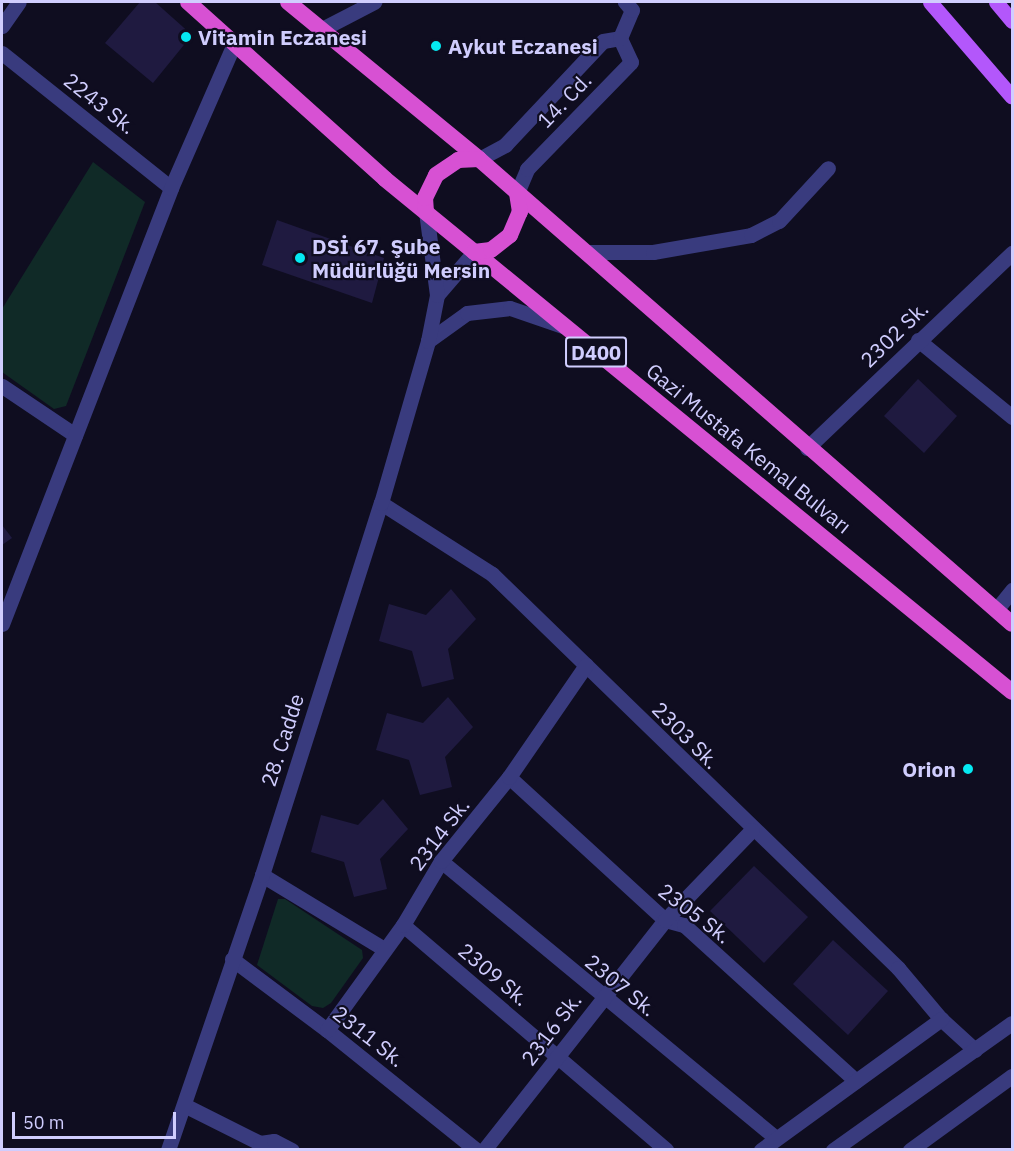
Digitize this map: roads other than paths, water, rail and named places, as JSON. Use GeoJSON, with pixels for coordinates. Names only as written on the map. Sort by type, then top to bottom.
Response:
{"type":"FeatureCollection","features":[{"type":"Feature","properties":{"kind":"highway","name":"Gazi Mustafa Kemal Bulvarı"},"geometry":{"type":"LineString","coordinates":[[188,2],[426,212],[1012,692]]}},
{"type":"Feature","properties":{"kind":"highway","name":"Gazi Mustafa Kemal Bulvarı"},"geometry":{"type":"LineString","coordinates":[[288,2],[479,159],[807,448],[1012,624]]}},
{"type":"Feature","properties":{"kind":"highway"},"geometry":{"type":"LineString","coordinates":[[426,212],[425,198],[436,175],[458,160],[479,159]]}},
{"type":"Feature","properties":{"kind":"highway"},"geometry":{"type":"LineString","coordinates":[[474,252],[491,250],[510,235],[520,212],[517,193]]}},
{"type":"Feature","properties":{"kind":"main road"},"geometry":{"type":"LineString","coordinates":[[930,2],[1012,97]]}},
{"type":"Feature","properties":{"kind":"main road"},"geometry":{"type":"LineString","coordinates":[[996,2],[1012,21]]}},
{"type":"Feature","properties":{"kind":"street"},"geometry":{"type":"LineString","coordinates":[[2,26],[19,2]]}},
{"type":"Feature","properties":{"kind":"street"},"geometry":{"type":"LineString","coordinates":[[322,29],[374,2]]}},
{"type":"Feature","properties":{"kind":"street"},"geometry":{"type":"LineString","coordinates":[[620,38],[632,10],[625,2]]}},
{"type":"Feature","properties":{"kind":"street","name":"14. Cd."},"geometry":{"type":"LineString","coordinates":[[479,159],[505,145],[603,41],[620,38],[631,62],[527,169],[517,193]]}},
{"type":"Feature","properties":{"kind":"street"},"geometry":{"type":"LineString","coordinates":[[2,624],[171,188],[234,44]]}},
{"type":"Feature","properties":{"kind":"street","name":"2243 Sk."},"geometry":{"type":"LineString","coordinates":[[2,52],[171,188]]}},
{"type":"Feature","properties":{"kind":"street"},"geometry":{"type":"LineString","coordinates":[[586,252],[653,252],[751,235],[779,221],[828,168]]}},
{"type":"Feature","properties":{"kind":"street","name":"28. Cadde"},"geometry":{"type":"LineString","coordinates":[[168,1149],[262,875],[381,503],[428,341],[437,295],[426,212]]}},
{"type":"Feature","properties":{"kind":"street","name":"28. Cadde"},"geometry":{"type":"LineString","coordinates":[[437,295],[474,252]]}},
{"type":"Feature","properties":{"kind":"street","name":"2302 Sk."},"geometry":{"type":"LineString","coordinates":[[807,448],[1012,253]]}},
{"type":"Feature","properties":{"kind":"street"},"geometry":{"type":"LineString","coordinates":[[428,341],[467,313],[510,308],[565,327]]}},
{"type":"Feature","properties":{"kind":"street"},"geometry":{"type":"LineString","coordinates":[[918,340],[1012,417]]}},
{"type":"Feature","properties":{"kind":"street"},"geometry":{"type":"LineString","coordinates":[[2,387],[75,435]]}},
{"type":"Feature","properties":{"kind":"street","name":"2303 Sk."},"geometry":{"type":"LineString","coordinates":[[381,503],[492,574],[752,830],[898,968],[941,1019],[975,1050]]}},
{"type":"Feature","properties":{"kind":"street"},"geometry":{"type":"LineString","coordinates":[[996,610],[1012,590]]}},
{"type":"Feature","properties":{"kind":"street","name":"2314 Sk."},"geometry":{"type":"LineString","coordinates":[[327,1030],[403,925],[441,861],[509,777],[586,665]]}},
{"type":"Feature","properties":{"kind":"street","name":"2305 Sk."},"geometry":{"type":"LineString","coordinates":[[509,777],[665,920],[684,926],[856,1081]]}},
{"type":"Feature","properties":{"kind":"street","name":"2316 Sk."},"geometry":{"type":"LineString","coordinates":[[484,1149],[560,1056],[602,998],[665,920],[752,830]]}},
{"type":"Feature","properties":{"kind":"street","name":"2307 Sk."},"geometry":{"type":"LineString","coordinates":[[441,861],[602,998],[776,1138]]}},
{"type":"Feature","properties":{"kind":"street"},"geometry":{"type":"LineString","coordinates":[[262,875],[384,949]]}},
{"type":"Feature","properties":{"kind":"street","name":"2309 Sk."},"geometry":{"type":"LineString","coordinates":[[403,925],[560,1056],[666,1149]]}},
{"type":"Feature","properties":{"kind":"street","name":"2311 Sk."},"geometry":{"type":"LineString","coordinates":[[232,959],[327,1030],[476,1149]]}},
{"type":"Feature","properties":{"kind":"street"},"geometry":{"type":"LineString","coordinates":[[761,1149],[941,1019]]}},
{"type":"Feature","properties":{"kind":"street"},"geometry":{"type":"LineString","coordinates":[[833,1149],[1012,1023]]}},
{"type":"Feature","properties":{"kind":"street"},"geometry":{"type":"LineString","coordinates":[[910,1149],[1012,1076]]}},
{"type":"Feature","properties":{"kind":"street"},"geometry":{"type":"LineString","coordinates":[[184,1105],[260,1143],[274,1141],[292,1149]]}},
{"type":"Feature","properties":{"kind":"place","name":"Vitamin Eczanesi"},"geometry":{"type":"Point","coordinates":[186,37]}},
{"type":"Feature","properties":{"kind":"place","name":"Aykut Eczanesi"},"geometry":{"type":"Point","coordinates":[436,46]}},
{"type":"Feature","properties":{"kind":"place","name":"DSİ 67. Şube Müdürlüğü Mersin"},"geometry":{"type":"Point","coordinates":[300,258]}},
{"type":"Feature","properties":{"kind":"place","name":"Orion"},"geometry":{"type":"Point","coordinates":[968,769]}}]}
